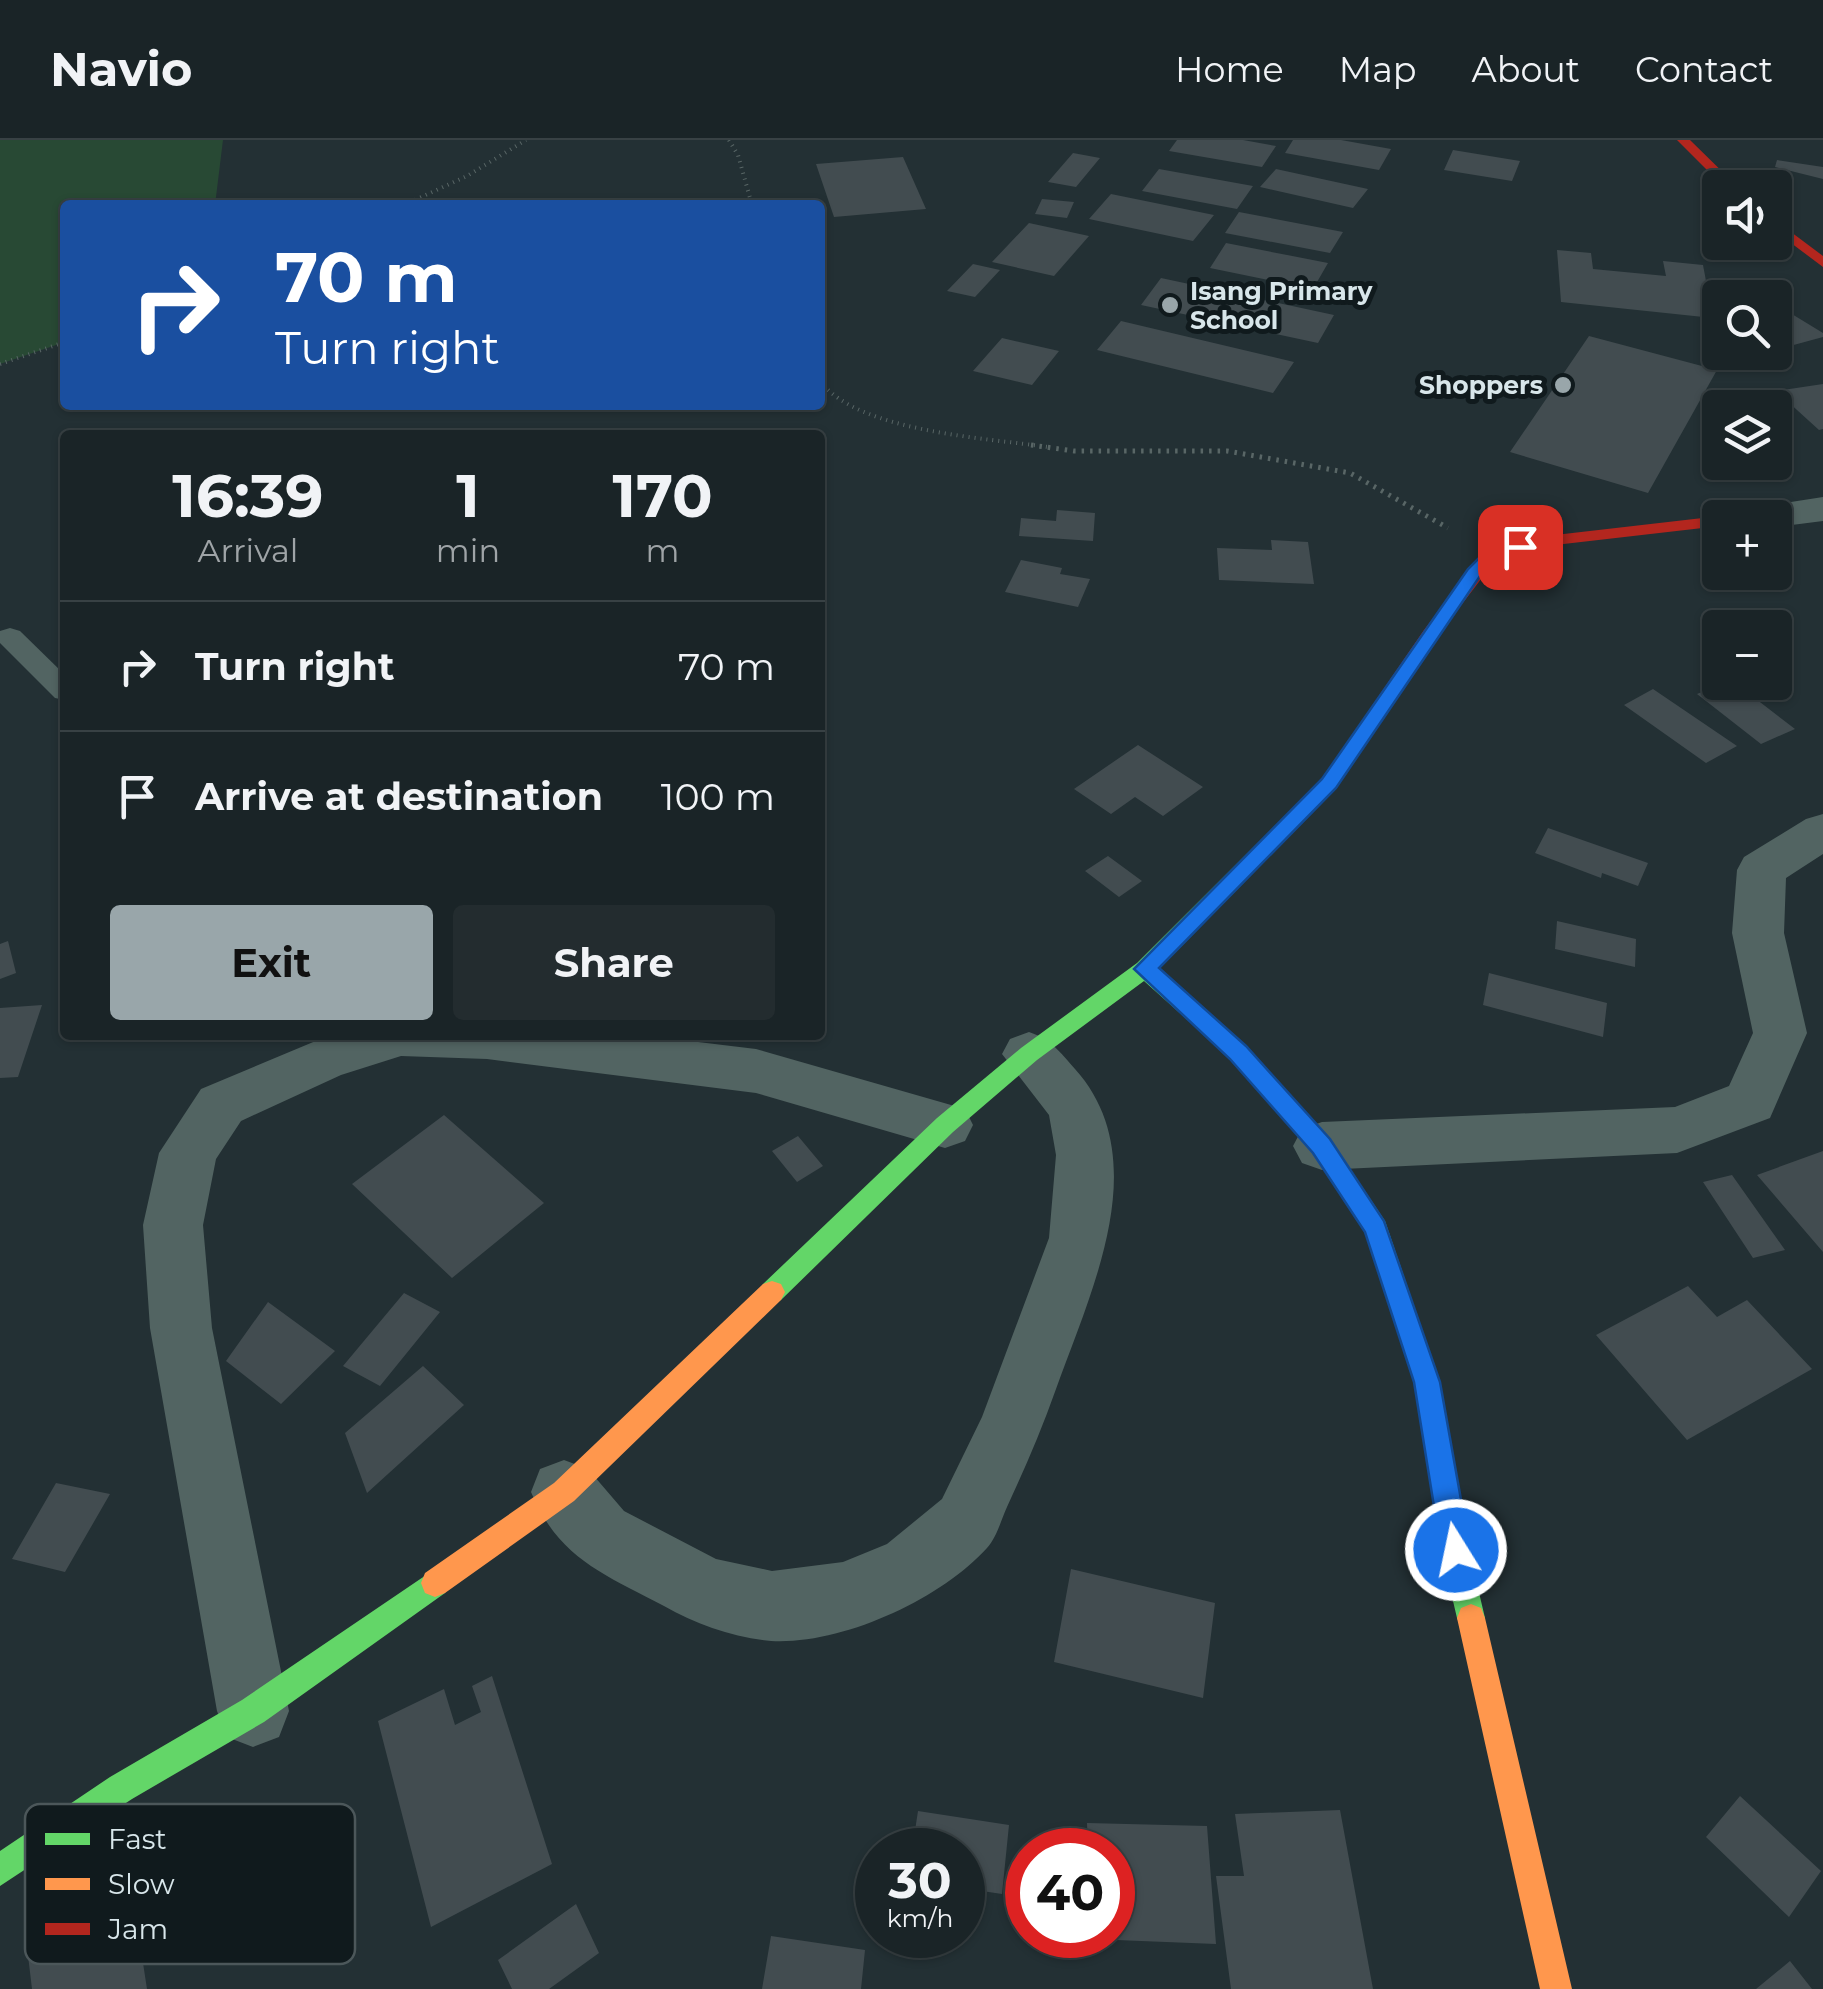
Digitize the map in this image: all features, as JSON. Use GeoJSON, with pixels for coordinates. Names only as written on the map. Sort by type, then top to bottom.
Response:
{"type":"FeatureCollection","features":[{"type":"Feature","properties":{"kind":"street"},"geometry":{"type":"LineString","coordinates":[[1682,140],[1714,170]]}},
{"type":"Feature","properties":{"kind":"street"},"geometry":{"type":"LineString","coordinates":[[1792,237],[1823,262]]}},
{"type":"Feature","properties":{"kind":"street"},"geometry":{"type":"LineString","coordinates":[[1792,513],[1823,509]]}},
{"type":"Feature","properties":{"kind":"street"},"geometry":{"type":"LineString","coordinates":[[97,1804],[252,1712],[564,1492],[945,1125],[1029,1054],[1145,969],[1329,784],[1430,634],[1492,553],[1555,540],[1702,523]]}},
{"type":"Feature","properties":{"kind":"street"},"geometry":{"type":"LineString","coordinates":[[1322,1146],[1677,1130],[1750,1102],[1802,1028],[1758,933],[1762,870],[1823,831]]}},
{"type":"Feature","properties":{"kind":"street"},"geometry":{"type":"LineString","coordinates":[[1145,969],[1238,1052],[1322,1146],[1376,1228],[1427,1382],[1456,1550],[1556,1989]]}},
{"type":"Feature","properties":{"kind":"street"},"geometry":{"type":"LineString","coordinates":[[252,1712],[181,1328],[173,1225],[188,1153],[220,1105],[323,1059],[385,1040]]}},
{"type":"Feature","properties":{"kind":"street"},"geometry":{"type":"LineString","coordinates":[[503,1040],[756,1071],[945,1125]]}},
{"type":"Feature","properties":{"kind":"street"},"geometry":{"type":"LineString","coordinates":[[564,1492],[600,1535],[707,1592],[772,1606],[844,1598],[911,1569],[966,1522],[1011,1426],[1079,1238],[1084,1155],[1076,1107],[1029,1054]]}},
{"type":"Feature","properties":{"kind":"street"},"geometry":{"type":"LineString","coordinates":[[0,1870],[25,1853]]}},
{"type":"Feature","properties":{"kind":"lane"},"geometry":{"type":"LineString","coordinates":[[10,636],[60,687]]}},
{"type":"Feature","properties":{"kind":"path"},"geometry":{"type":"LineString","coordinates":[[415,200],[466,176],[526,140]]}},
{"type":"Feature","properties":{"kind":"path"},"geometry":{"type":"LineString","coordinates":[[729,140],[738,155],[751,200]]}},
{"type":"Feature","properties":{"kind":"path"},"geometry":{"type":"LineString","coordinates":[[0,364],[60,344]]}},
{"type":"Feature","properties":{"kind":"path"},"geometry":{"type":"LineString","coordinates":[[825,388],[831,396],[877,417],[944,432],[1074,452],[1226,451],[1350,473],[1492,553]]}},
{"type":"Feature","properties":{"kind":"green space"},"geometry":{"type":"Polygon","coordinates":[[[0,140],[223,140],[216,200],[60,200],[60,344],[0,364],[0,140]]]}},
{"type":"Feature","properties":{"kind":"building"},"geometry":{"type":"Polygon","coordinates":[[[1177,140],[1243,140],[1276,146],[1262,167],[1169,151],[1177,140]]]}},
{"type":"Feature","properties":{"kind":"building"},"geometry":{"type":"Polygon","coordinates":[[[1293,140],[1341,140],[1391,149],[1379,170],[1285,153],[1293,140]]]}},
{"type":"Feature","properties":{"kind":"building"},"geometry":{"type":"Polygon","coordinates":[[[1453,150],[1520,161],[1512,181],[1444,170],[1453,150]]]}},
{"type":"Feature","properties":{"kind":"building"},"geometry":{"type":"Polygon","coordinates":[[[1073,153],[1100,158],[1076,187],[1048,182],[1073,153]]]}},
{"type":"Feature","properties":{"kind":"building"},"geometry":{"type":"Polygon","coordinates":[[[903,157],[926,209],[834,217],[816,164],[903,157]]]}},
{"type":"Feature","properties":{"kind":"building"},"geometry":{"type":"Polygon","coordinates":[[[1777,160],[1823,167],[1823,179],[1792,170],[1775,167],[1777,160]]]}},
{"type":"Feature","properties":{"kind":"building"},"geometry":{"type":"Polygon","coordinates":[[[1159,169],[1253,186],[1237,209],[1142,191],[1159,169]]]}},
{"type":"Feature","properties":{"kind":"building"},"geometry":{"type":"Polygon","coordinates":[[[1276,169],[1368,189],[1353,208],[1260,187],[1276,169]]]}},
{"type":"Feature","properties":{"kind":"building"},"geometry":{"type":"Polygon","coordinates":[[[1111,194],[1214,215],[1193,241],[1089,219],[1111,194]]]}},
{"type":"Feature","properties":{"kind":"building"},"geometry":{"type":"Polygon","coordinates":[[[1042,199],[1074,202],[1067,218],[1035,214],[1042,199]]]}},
{"type":"Feature","properties":{"kind":"building"},"geometry":{"type":"Polygon","coordinates":[[[1239,212],[1343,232],[1330,253],[1225,233],[1239,212]]]}},
{"type":"Feature","properties":{"kind":"building"},"geometry":{"type":"Polygon","coordinates":[[[1029,223],[1089,236],[1054,276],[992,262],[1029,223]]]}},
{"type":"Feature","properties":{"kind":"building"},"geometry":{"type":"Polygon","coordinates":[[[1226,243],[1328,263],[1313,289],[1210,268],[1226,243]]]}},
{"type":"Feature","properties":{"kind":"building"},"geometry":{"type":"Polygon","coordinates":[[[1557,250],[1591,253],[1593,269],[1666,276],[1663,261],[1703,265],[1706,280],[1702,280],[1702,317],[1561,302],[1557,250]]]}},
{"type":"Feature","properties":{"kind":"building"},"geometry":{"type":"Polygon","coordinates":[[[973,264],[1000,270],[975,297],[947,291],[973,264]]]}},
{"type":"Feature","properties":{"kind":"building"},"geometry":{"type":"Polygon","coordinates":[[[1161,278],[1334,315],[1318,343],[1141,305],[1161,278]]]}},
{"type":"Feature","properties":{"kind":"building"},"geometry":{"type":"Polygon","coordinates":[[[1792,314],[1823,333],[1823,337],[1792,345],[1792,314]]]}},
{"type":"Feature","properties":{"kind":"building"},"geometry":{"type":"Polygon","coordinates":[[[1121,321],[1294,362],[1273,393],[1097,350],[1121,321]]]}},
{"type":"Feature","properties":{"kind":"building"},"geometry":{"type":"Polygon","coordinates":[[[1589,336],[1702,366],[1702,370],[1717,370],[1706,390],[1702,390],[1702,397],[1648,493],[1510,452],[1589,336]]]}},
{"type":"Feature","properties":{"kind":"building"},"geometry":{"type":"Polygon","coordinates":[[[1002,338],[1059,351],[1032,385],[973,371],[1002,338]]]}},
{"type":"Feature","properties":{"kind":"building"},"geometry":{"type":"Polygon","coordinates":[[[1823,384],[1823,429],[1819,430],[1792,406],[1792,390],[1783,390],[1823,384]]]}},
{"type":"Feature","properties":{"kind":"building"},"geometry":{"type":"Polygon","coordinates":[[[1057,510],[1095,513],[1093,541],[1019,536],[1021,518],[1056,521],[1057,510]]]}},
{"type":"Feature","properties":{"kind":"building"},"geometry":{"type":"Polygon","coordinates":[[[1271,540],[1308,542],[1314,584],[1219,580],[1217,548],[1272,550],[1271,540]]]}},
{"type":"Feature","properties":{"kind":"building"},"geometry":{"type":"Polygon","coordinates":[[[1021,560],[1062,568],[1060,574],[1090,579],[1078,607],[1005,592],[1021,560]]]}},
{"type":"Feature","properties":{"kind":"building"},"geometry":{"type":"Polygon","coordinates":[[[1653,689],[1737,746],[1706,763],[1624,705],[1653,689]]]}},
{"type":"Feature","properties":{"kind":"building"},"geometry":{"type":"Polygon","coordinates":[[[1705,700],[1757,700],[1795,729],[1761,744],[1705,700]]]}},
{"type":"Feature","properties":{"kind":"building"},"geometry":{"type":"Polygon","coordinates":[[[1138,745],[1203,787],[1163,816],[1135,797],[1111,814],[1074,789],[1138,745]]]}},
{"type":"Feature","properties":{"kind":"building"},"geometry":{"type":"Polygon","coordinates":[[[1548,828],[1648,863],[1638,886],[1602,873],[1601,878],[1535,853],[1548,828]]]}},
{"type":"Feature","properties":{"kind":"building"},"geometry":{"type":"Polygon","coordinates":[[[1108,856],[1142,881],[1119,897],[1085,871],[1108,856]]]}},
{"type":"Feature","properties":{"kind":"building"},"geometry":{"type":"Polygon","coordinates":[[[1557,921],[1636,939],[1635,967],[1555,949],[1557,921]]]}},
{"type":"Feature","properties":{"kind":"building"},"geometry":{"type":"Polygon","coordinates":[[[8,941],[16,973],[0,979],[0,944],[8,941]]]}},
{"type":"Feature","properties":{"kind":"building"},"geometry":{"type":"Polygon","coordinates":[[[1489,973],[1607,1003],[1603,1037],[1483,1005],[1489,973]]]}},
{"type":"Feature","properties":{"kind":"building"},"geometry":{"type":"Polygon","coordinates":[[[42,1005],[18,1077],[0,1078],[0,1008],[42,1005]]]}},
{"type":"Feature","properties":{"kind":"building"},"geometry":{"type":"Polygon","coordinates":[[[444,1115],[544,1203],[452,1278],[352,1184],[444,1115]]]}},
{"type":"Feature","properties":{"kind":"building"},"geometry":{"type":"Polygon","coordinates":[[[798,1136],[823,1166],[797,1182],[772,1151],[798,1136]]]}},
{"type":"Feature","properties":{"kind":"building"},"geometry":{"type":"Polygon","coordinates":[[[1823,1151],[1823,1252],[1757,1175],[1823,1151]]]}},
{"type":"Feature","properties":{"kind":"building"},"geometry":{"type":"Polygon","coordinates":[[[1732,1175],[1785,1250],[1753,1258],[1703,1182],[1732,1175]]]}},
{"type":"Feature","properties":{"kind":"building"},"geometry":{"type":"Polygon","coordinates":[[[1688,1286],[1717,1317],[1747,1300],[1812,1369],[1687,1440],[1596,1335],[1688,1286]]]}},
{"type":"Feature","properties":{"kind":"building"},"geometry":{"type":"Polygon","coordinates":[[[404,1293],[440,1312],[380,1386],[343,1366],[404,1293]]]}},
{"type":"Feature","properties":{"kind":"building"},"geometry":{"type":"Polygon","coordinates":[[[268,1302],[335,1351],[281,1404],[226,1361],[268,1302]]]}},
{"type":"Feature","properties":{"kind":"building"},"geometry":{"type":"Polygon","coordinates":[[[423,1366],[464,1405],[367,1493],[345,1433],[423,1366]]]}},
{"type":"Feature","properties":{"kind":"building"},"geometry":{"type":"Polygon","coordinates":[[[56,1483],[110,1494],[65,1572],[12,1559],[56,1483]]]}},
{"type":"Feature","properties":{"kind":"building"},"geometry":{"type":"Polygon","coordinates":[[[1071,1569],[1215,1603],[1203,1698],[1054,1662],[1071,1569]]]}},
{"type":"Feature","properties":{"kind":"building"},"geometry":{"type":"Polygon","coordinates":[[[492,1676],[552,1864],[431,1927],[378,1721],[444,1689],[455,1725],[481,1712],[472,1686],[492,1676]]]}},
{"type":"Feature","properties":{"kind":"building"},"geometry":{"type":"Polygon","coordinates":[[[1740,1796],[1821,1871],[1789,1917],[1706,1837],[1740,1796]]]}},
{"type":"Feature","properties":{"kind":"building"},"geometry":{"type":"Polygon","coordinates":[[[1340,1810],[1373,1989],[1231,1989],[1216,1876],[1244,1876],[1235,1814],[1340,1810]]]}},
{"type":"Feature","properties":{"kind":"building"},"geometry":{"type":"Polygon","coordinates":[[[918,1811],[1009,1825],[1005,1828],[1002,1894],[985,1891],[985,1828],[915,1828],[918,1811]]]}},
{"type":"Feature","properties":{"kind":"building"},"geometry":{"type":"Polygon","coordinates":[[[1087,1823],[1207,1826],[1216,1944],[1135,1941],[1135,1828],[1087,1828],[1087,1823]]]}},
{"type":"Feature","properties":{"kind":"building"},"geometry":{"type":"Polygon","coordinates":[[[576,1904],[599,1953],[549,1989],[512,1989],[498,1960],[576,1904]]]}},
{"type":"Feature","properties":{"kind":"building"},"geometry":{"type":"Polygon","coordinates":[[[771,1936],[855,1949],[855,1958],[864,1958],[861,1989],[762,1989],[771,1936]]]}},
{"type":"Feature","properties":{"kind":"building"},"geometry":{"type":"Polygon","coordinates":[[[1790,1961],[1812,1989],[1756,1989],[1790,1961]]]}},
{"type":"Feature","properties":{"kind":"building"},"geometry":{"type":"Polygon","coordinates":[[[29,1964],[143,1964],[147,1989],[32,1989],[29,1964]]]}},
{"type":"Feature","properties":{"kind":"traffic: fast"},"geometry":{"type":"LineString","coordinates":[[772,1292],[945,1125],[1029,1054],[1145,969],[1304,809]]}},
{"type":"Feature","properties":{"kind":"traffic: fast"},"geometry":{"type":"LineString","coordinates":[[1145,969],[1238,1052],[1322,1146],[1376,1228],[1427,1382],[1455,1550],[1471,1618]]}},
{"type":"Feature","properties":{"kind":"traffic: fast"},"geometry":{"type":"LineString","coordinates":[[97,1804],[253,1711],[435,1583]]}},
{"type":"Feature","properties":{"kind":"traffic: fast"},"geometry":{"type":"LineString","coordinates":[[0,1870],[25,1853]]}},
{"type":"Feature","properties":{"kind":"traffic: slow"},"geometry":{"type":"LineString","coordinates":[[435,1583],[564,1492],[772,1292]]}},
{"type":"Feature","properties":{"kind":"traffic: slow"},"geometry":{"type":"LineString","coordinates":[[1471,1618],[1556,1989]]}},
{"type":"Feature","properties":{"kind":"traffic: jam"},"geometry":{"type":"LineString","coordinates":[[1683,140],[1714,170]]}},
{"type":"Feature","properties":{"kind":"traffic: jam"},"geometry":{"type":"LineString","coordinates":[[1792,238],[1823,263]]}},
{"type":"Feature","properties":{"kind":"traffic: jam"},"geometry":{"type":"LineString","coordinates":[[1304,809],[1329,784],[1430,634],[1492,553],[1555,540],[1702,523]]}},
{"type":"Feature","properties":{"kind":"place","name":"Isang Primary School"},"geometry":{"type":"Point","coordinates":[1170,305]}},
{"type":"Feature","properties":{"kind":"place","name":"Shoppers"},"geometry":{"type":"Point","coordinates":[1563,385]}},
{"type":"Feature","properties":{"kind":"route"},"geometry":{"type":"LineString","coordinates":[[1456,1550],[1427,1382],[1376,1228],[1322,1146],[1238,1052],[1145,969],[1329,784],[1474,573],[1492,553],[1520,547]]}}]}
